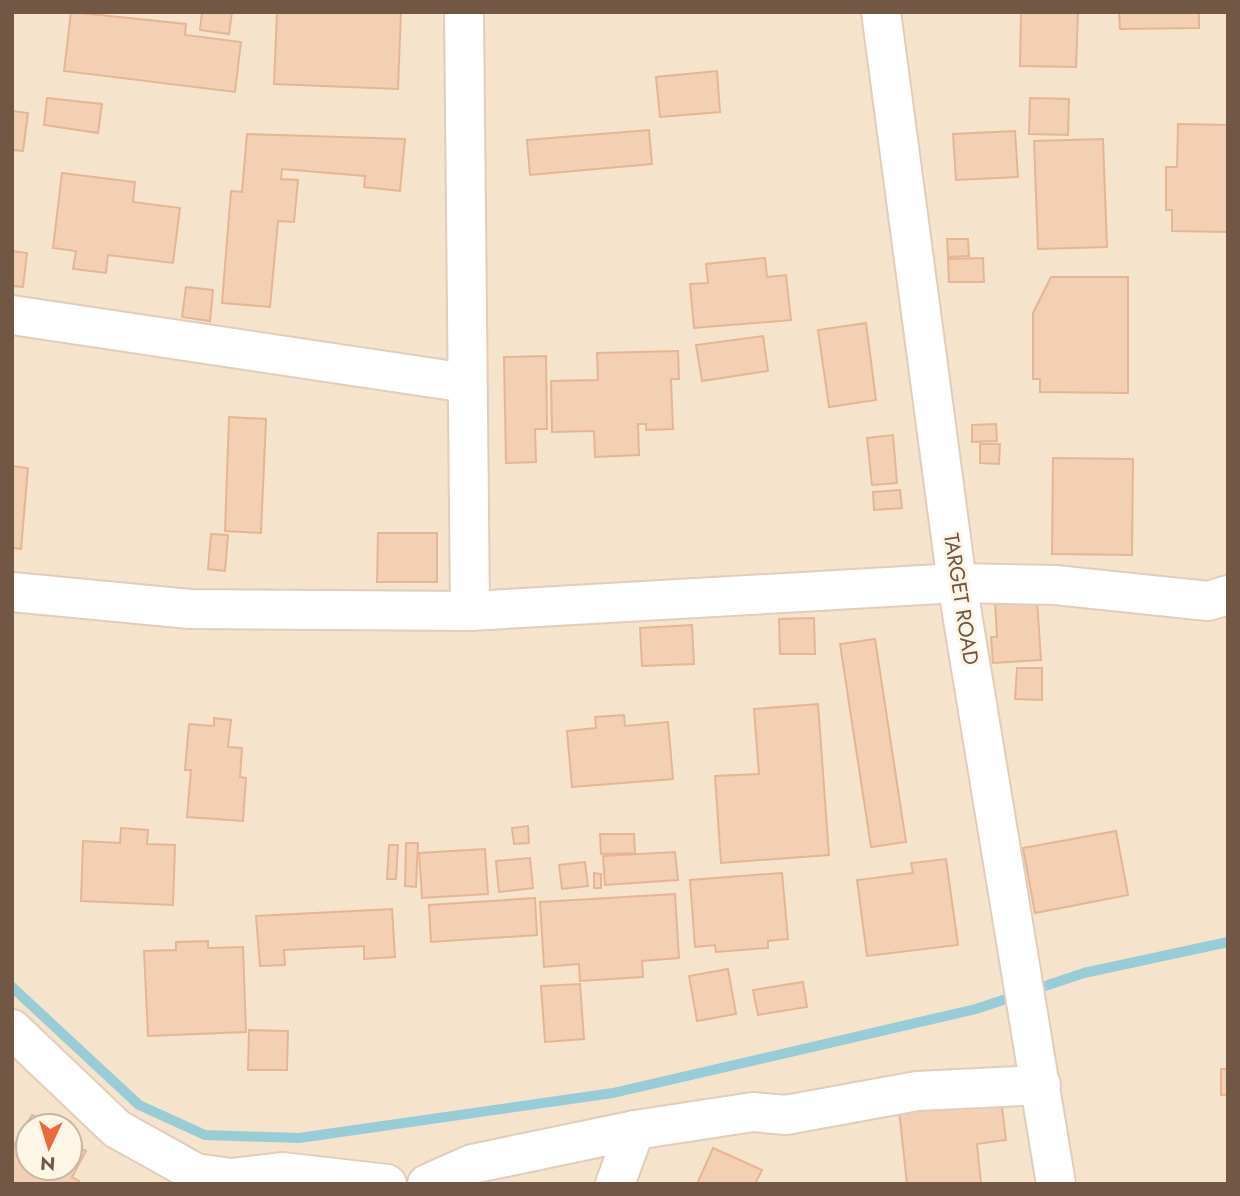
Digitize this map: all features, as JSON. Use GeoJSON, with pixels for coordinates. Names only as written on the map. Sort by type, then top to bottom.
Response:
{"type":"FeatureCollection","features":[{"type":"Feature","properties":{"kind":"street"},"geometry":{"type":"LineString","coordinates":[[464,12],[470,611]]}},
{"type":"Feature","properties":{"kind":"street","name":"TARGET ROAD"},"geometry":{"type":"LineString","coordinates":[[881,12],[957,583],[1040,1073],[1056,1184]]}},
{"type":"Feature","properties":{"kind":"street"},"geometry":{"type":"LineString","coordinates":[[12,315],[467,383]]}},
{"type":"Feature","properties":{"kind":"street"},"geometry":{"type":"LineString","coordinates":[[12,592],[190,609],[470,611],[957,583],[1055,585],[1208,601],[1228,596]]}},
{"type":"Feature","properties":{"kind":"street"},"geometry":{"type":"LineString","coordinates":[[12,1029],[117,1129],[161,1156],[196,1173],[231,1178],[290,1178],[387,1184]]}},
{"type":"Feature","properties":{"kind":"street"},"geometry":{"type":"LineString","coordinates":[[427,1184],[472,1164],[635,1130],[753,1112],[786,1115],[917,1091],[1040,1073]]}},
{"type":"Feature","properties":{"kind":"street"},"geometry":{"type":"LineString","coordinates":[[615,1184],[635,1130]]}},
{"type":"Feature","properties":{"kind":"shaded area"},"geometry":{"type":"Polygon","coordinates":[[[12,12],[1228,12],[1228,1184],[12,1184],[12,12]]]}},
{"type":"Feature","properties":{"kind":"building"},"geometry":{"type":"Polygon","coordinates":[[[71,12],[186,24],[185,35],[241,42],[235,92],[64,71],[71,12]]]}},
{"type":"Feature","properties":{"kind":"building"},"geometry":{"type":"Polygon","coordinates":[[[202,12],[232,12],[229,34],[200,30],[202,12]]]}},
{"type":"Feature","properties":{"kind":"building"},"geometry":{"type":"Polygon","coordinates":[[[277,12],[401,12],[398,89],[274,84],[277,12]]]}},
{"type":"Feature","properties":{"kind":"building"},"geometry":{"type":"Polygon","coordinates":[[[1021,12],[1078,12],[1076,67],[1020,66],[1021,12]]]}},
{"type":"Feature","properties":{"kind":"building"},"geometry":{"type":"Polygon","coordinates":[[[1119,12],[1199,12],[1199,28],[1120,29],[1119,12]]]}},
{"type":"Feature","properties":{"kind":"building"},"geometry":{"type":"Polygon","coordinates":[[[717,71],[720,112],[660,117],[656,77],[717,71]]]}},
{"type":"Feature","properties":{"kind":"building"},"geometry":{"type":"Polygon","coordinates":[[[47,98],[102,104],[98,133],[44,125],[47,98]]]}},
{"type":"Feature","properties":{"kind":"building"},"geometry":{"type":"Polygon","coordinates":[[[1030,98],[1069,99],[1068,135],[1029,134],[1030,98]]]}},
{"type":"Feature","properties":{"kind":"building"},"geometry":{"type":"Polygon","coordinates":[[[12,111],[28,113],[23,151],[12,150],[12,111]]]}},
{"type":"Feature","properties":{"kind":"building"},"geometry":{"type":"Polygon","coordinates":[[[1178,124],[1228,125],[1228,232],[1172,231],[1172,210],[1166,210],[1166,167],[1177,167],[1178,124]]]}},
{"type":"Feature","properties":{"kind":"building"},"geometry":{"type":"Polygon","coordinates":[[[649,130],[652,164],[530,175],[527,140],[649,130]]]}},
{"type":"Feature","properties":{"kind":"building"},"geometry":{"type":"Polygon","coordinates":[[[1015,131],[1018,177],[956,180],[953,134],[1015,131]]]}},
{"type":"Feature","properties":{"kind":"building"},"geometry":{"type":"Polygon","coordinates":[[[247,134],[405,139],[400,191],[364,187],[365,176],[282,169],[281,179],[298,180],[294,222],[278,221],[270,307],[222,303],[231,191],[242,192],[247,134]]]}},
{"type":"Feature","properties":{"kind":"building"},"geometry":{"type":"Polygon","coordinates":[[[1103,139],[1107,247],[1038,249],[1034,141],[1103,139]]]}},
{"type":"Feature","properties":{"kind":"building"},"geometry":{"type":"Polygon","coordinates":[[[62,173],[135,182],[133,202],[180,208],[173,263],[108,255],[106,273],[73,269],[76,251],[53,248],[62,173]]]}},
{"type":"Feature","properties":{"kind":"building"},"geometry":{"type":"Polygon","coordinates":[[[947,239],[968,239],[969,256],[948,257],[947,239]]]}},
{"type":"Feature","properties":{"kind":"building"},"geometry":{"type":"Polygon","coordinates":[[[12,251],[27,253],[23,287],[12,286],[12,251]]]}},
{"type":"Feature","properties":{"kind":"building"},"geometry":{"type":"Polygon","coordinates":[[[765,258],[767,277],[786,275],[791,320],[694,328],[690,284],[708,283],[706,264],[765,258]]]}},
{"type":"Feature","properties":{"kind":"building"},"geometry":{"type":"Polygon","coordinates":[[[983,258],[984,282],[949,282],[948,259],[983,258]]]}},
{"type":"Feature","properties":{"kind":"building"},"geometry":{"type":"Polygon","coordinates":[[[1051,277],[1128,277],[1128,393],[1040,392],[1040,379],[1033,379],[1033,313],[1051,277]]]}},
{"type":"Feature","properties":{"kind":"building"},"geometry":{"type":"Polygon","coordinates":[[[186,287],[213,290],[210,321],[182,317],[186,287]]]}},
{"type":"Feature","properties":{"kind":"building"},"geometry":{"type":"Polygon","coordinates":[[[866,323],[876,400],[829,407],[818,330],[866,323]]]}},
{"type":"Feature","properties":{"kind":"building"},"geometry":{"type":"Polygon","coordinates":[[[763,336],[768,371],[702,381],[696,345],[763,336]]]}},
{"type":"Feature","properties":{"kind":"building"},"geometry":{"type":"Polygon","coordinates":[[[678,351],[679,379],[671,379],[673,429],[646,430],[646,424],[638,424],[639,455],[595,457],[594,431],[552,432],[551,381],[598,380],[597,353],[678,351]]]}},
{"type":"Feature","properties":{"kind":"building"},"geometry":{"type":"Polygon","coordinates":[[[546,356],[547,429],[535,429],[536,462],[506,463],[504,357],[546,356]]]}},
{"type":"Feature","properties":{"kind":"building"},"geometry":{"type":"Polygon","coordinates":[[[229,417],[266,419],[261,533],[225,531],[229,417]]]}},
{"type":"Feature","properties":{"kind":"building"},"geometry":{"type":"Polygon","coordinates":[[[996,424],[997,441],[972,442],[972,425],[996,424]]]}},
{"type":"Feature","properties":{"kind":"building"},"geometry":{"type":"Polygon","coordinates":[[[893,435],[897,483],[872,485],[867,438],[893,435]]]}},
{"type":"Feature","properties":{"kind":"building"},"geometry":{"type":"Polygon","coordinates":[[[980,444],[1000,444],[999,464],[980,463],[980,444]]]}},
{"type":"Feature","properties":{"kind":"building"},"geometry":{"type":"Polygon","coordinates":[[[1053,458],[1133,459],[1132,555],[1052,554],[1053,458]]]}},
{"type":"Feature","properties":{"kind":"building"},"geometry":{"type":"Polygon","coordinates":[[[12,466],[28,468],[21,549],[12,548],[12,466]]]}},
{"type":"Feature","properties":{"kind":"building"},"geometry":{"type":"Polygon","coordinates":[[[900,490],[902,508],[874,510],[873,492],[900,490]]]}},
{"type":"Feature","properties":{"kind":"building"},"geometry":{"type":"Polygon","coordinates":[[[378,533],[437,533],[437,582],[377,582],[378,533]]]}},
{"type":"Feature","properties":{"kind":"building"},"geometry":{"type":"Polygon","coordinates":[[[211,534],[228,535],[225,571],[208,569],[211,534]]]}},
{"type":"Feature","properties":{"kind":"building"},"geometry":{"type":"Polygon","coordinates":[[[1037,600],[1041,660],[993,663],[991,637],[997,637],[995,602],[1037,600]]]}},
{"type":"Feature","properties":{"kind":"building"},"geometry":{"type":"Polygon","coordinates":[[[814,618],[815,654],[780,654],[779,619],[814,618]]]}},
{"type":"Feature","properties":{"kind":"building"},"geometry":{"type":"Polygon","coordinates":[[[692,625],[694,664],[642,666],[640,628],[692,625]]]}},
{"type":"Feature","properties":{"kind":"building"},"geometry":{"type":"Polygon","coordinates":[[[875,639],[906,842],[871,847],[840,644],[875,639]]]}},
{"type":"Feature","properties":{"kind":"building"},"geometry":{"type":"Polygon","coordinates":[[[1017,668],[1042,668],[1042,700],[1015,699],[1017,668]]]}},
{"type":"Feature","properties":{"kind":"building"},"geometry":{"type":"Polygon","coordinates":[[[818,704],[829,855],[721,863],[715,776],[759,774],[754,709],[818,704]]]}},
{"type":"Feature","properties":{"kind":"building"},"geometry":{"type":"Polygon","coordinates":[[[624,715],[625,726],[668,722],[673,779],[572,787],[567,731],[596,728],[595,717],[624,715]]]}},
{"type":"Feature","properties":{"kind":"building"},"geometry":{"type":"Polygon","coordinates":[[[214,718],[231,720],[228,747],[242,748],[240,777],[246,778],[243,821],[187,817],[191,770],[185,770],[189,724],[214,726],[214,718]]]}},
{"type":"Feature","properties":{"kind":"building"},"geometry":{"type":"Polygon","coordinates":[[[528,826],[529,843],[514,844],[512,828],[528,826]]]}},
{"type":"Feature","properties":{"kind":"building"},"geometry":{"type":"Polygon","coordinates":[[[121,828],[148,830],[147,844],[175,845],[173,905],[81,901],[83,841],[120,843],[121,828]]]}},
{"type":"Feature","properties":{"kind":"building"},"geometry":{"type":"Polygon","coordinates":[[[1116,831],[1128,895],[1035,913],[1023,848],[1116,831]]]}},
{"type":"Feature","properties":{"kind":"building"},"geometry":{"type":"Polygon","coordinates":[[[600,834],[634,834],[635,853],[601,854],[600,834]]]}},
{"type":"Feature","properties":{"kind":"building"},"geometry":{"type":"Polygon","coordinates":[[[406,843],[418,843],[416,887],[405,886],[406,843]]]}},
{"type":"Feature","properties":{"kind":"building"},"geometry":{"type":"Polygon","coordinates":[[[389,845],[398,845],[396,879],[387,879],[389,845]]]}},
{"type":"Feature","properties":{"kind":"building"},"geometry":{"type":"Polygon","coordinates":[[[485,849],[488,894],[422,898],[419,853],[485,849]]]}},
{"type":"Feature","properties":{"kind":"building"},"geometry":{"type":"Polygon","coordinates":[[[675,852],[678,880],[605,885],[603,856],[675,852]]]}},
{"type":"Feature","properties":{"kind":"building"},"geometry":{"type":"Polygon","coordinates":[[[530,858],[533,888],[499,892],[496,861],[530,858]]]}},
{"type":"Feature","properties":{"kind":"building"},"geometry":{"type":"Polygon","coordinates":[[[946,859],[958,945],[867,956],[857,880],[913,873],[911,863],[946,859]]]}},
{"type":"Feature","properties":{"kind":"building"},"geometry":{"type":"Polygon","coordinates":[[[585,862],[588,886],[562,889],[559,865],[585,862]]]}},
{"type":"Feature","properties":{"kind":"building"},"geometry":{"type":"Polygon","coordinates":[[[594,873],[601,874],[601,888],[594,888],[594,873]]]}},
{"type":"Feature","properties":{"kind":"building"},"geometry":{"type":"Polygon","coordinates":[[[782,873],[788,939],[768,941],[768,948],[716,952],[715,945],[695,947],[690,880],[782,873]]]}},
{"type":"Feature","properties":{"kind":"building"},"geometry":{"type":"Polygon","coordinates":[[[675,894],[679,958],[642,961],[643,977],[580,981],[579,964],[544,967],[540,902],[675,894]]]}},
{"type":"Feature","properties":{"kind":"building"},"geometry":{"type":"Polygon","coordinates":[[[535,898],[537,935],[431,942],[429,905],[535,898]]]}},
{"type":"Feature","properties":{"kind":"building"},"geometry":{"type":"Polygon","coordinates":[[[392,909],[395,957],[364,959],[364,946],[284,950],[285,965],[260,966],[256,916],[392,909]]]}},
{"type":"Feature","properties":{"kind":"building"},"geometry":{"type":"Polygon","coordinates":[[[208,941],[208,948],[243,947],[246,1032],[148,1036],[144,951],[176,950],[176,942],[208,941]]]}},
{"type":"Feature","properties":{"kind":"building"},"geometry":{"type":"Polygon","coordinates":[[[728,969],[736,1014],[697,1021],[689,976],[728,969]]]}},
{"type":"Feature","properties":{"kind":"building"},"geometry":{"type":"Polygon","coordinates":[[[803,982],[807,1007],[758,1015],[753,990],[803,982]]]}},
{"type":"Feature","properties":{"kind":"building"},"geometry":{"type":"Polygon","coordinates":[[[580,984],[584,1039],[545,1042],[541,986],[580,984]]]}},
{"type":"Feature","properties":{"kind":"building"},"geometry":{"type":"Polygon","coordinates":[[[249,1030],[288,1031],[287,1070],[248,1070],[249,1030]]]}},
{"type":"Feature","properties":{"kind":"building"},"geometry":{"type":"Polygon","coordinates":[[[1221,1069],[1228,1069],[1228,1095],[1221,1095],[1221,1069]]]}},
{"type":"Feature","properties":{"kind":"building"},"geometry":{"type":"Polygon","coordinates":[[[1001,1099],[1006,1140],[977,1144],[981,1184],[907,1184],[899,1110],[1001,1099]]]}},
{"type":"Feature","properties":{"kind":"building"},"geometry":{"type":"Polygon","coordinates":[[[14,1146],[14,1182],[79,1182],[78,1184],[12,1184],[14,1146]]]}},
{"type":"Feature","properties":{"kind":"building"},"geometry":{"type":"Polygon","coordinates":[[[713,1148],[762,1170],[755,1184],[697,1184],[713,1148]]]}},
{"type":"Feature","properties":{"kind":"waterway"},"geometry":{"type":"LineString","coordinates":[[12,987],[139,1105],[205,1135],[299,1138],[613,1093],[976,1009],[1084,973],[1228,942]]}}]}
